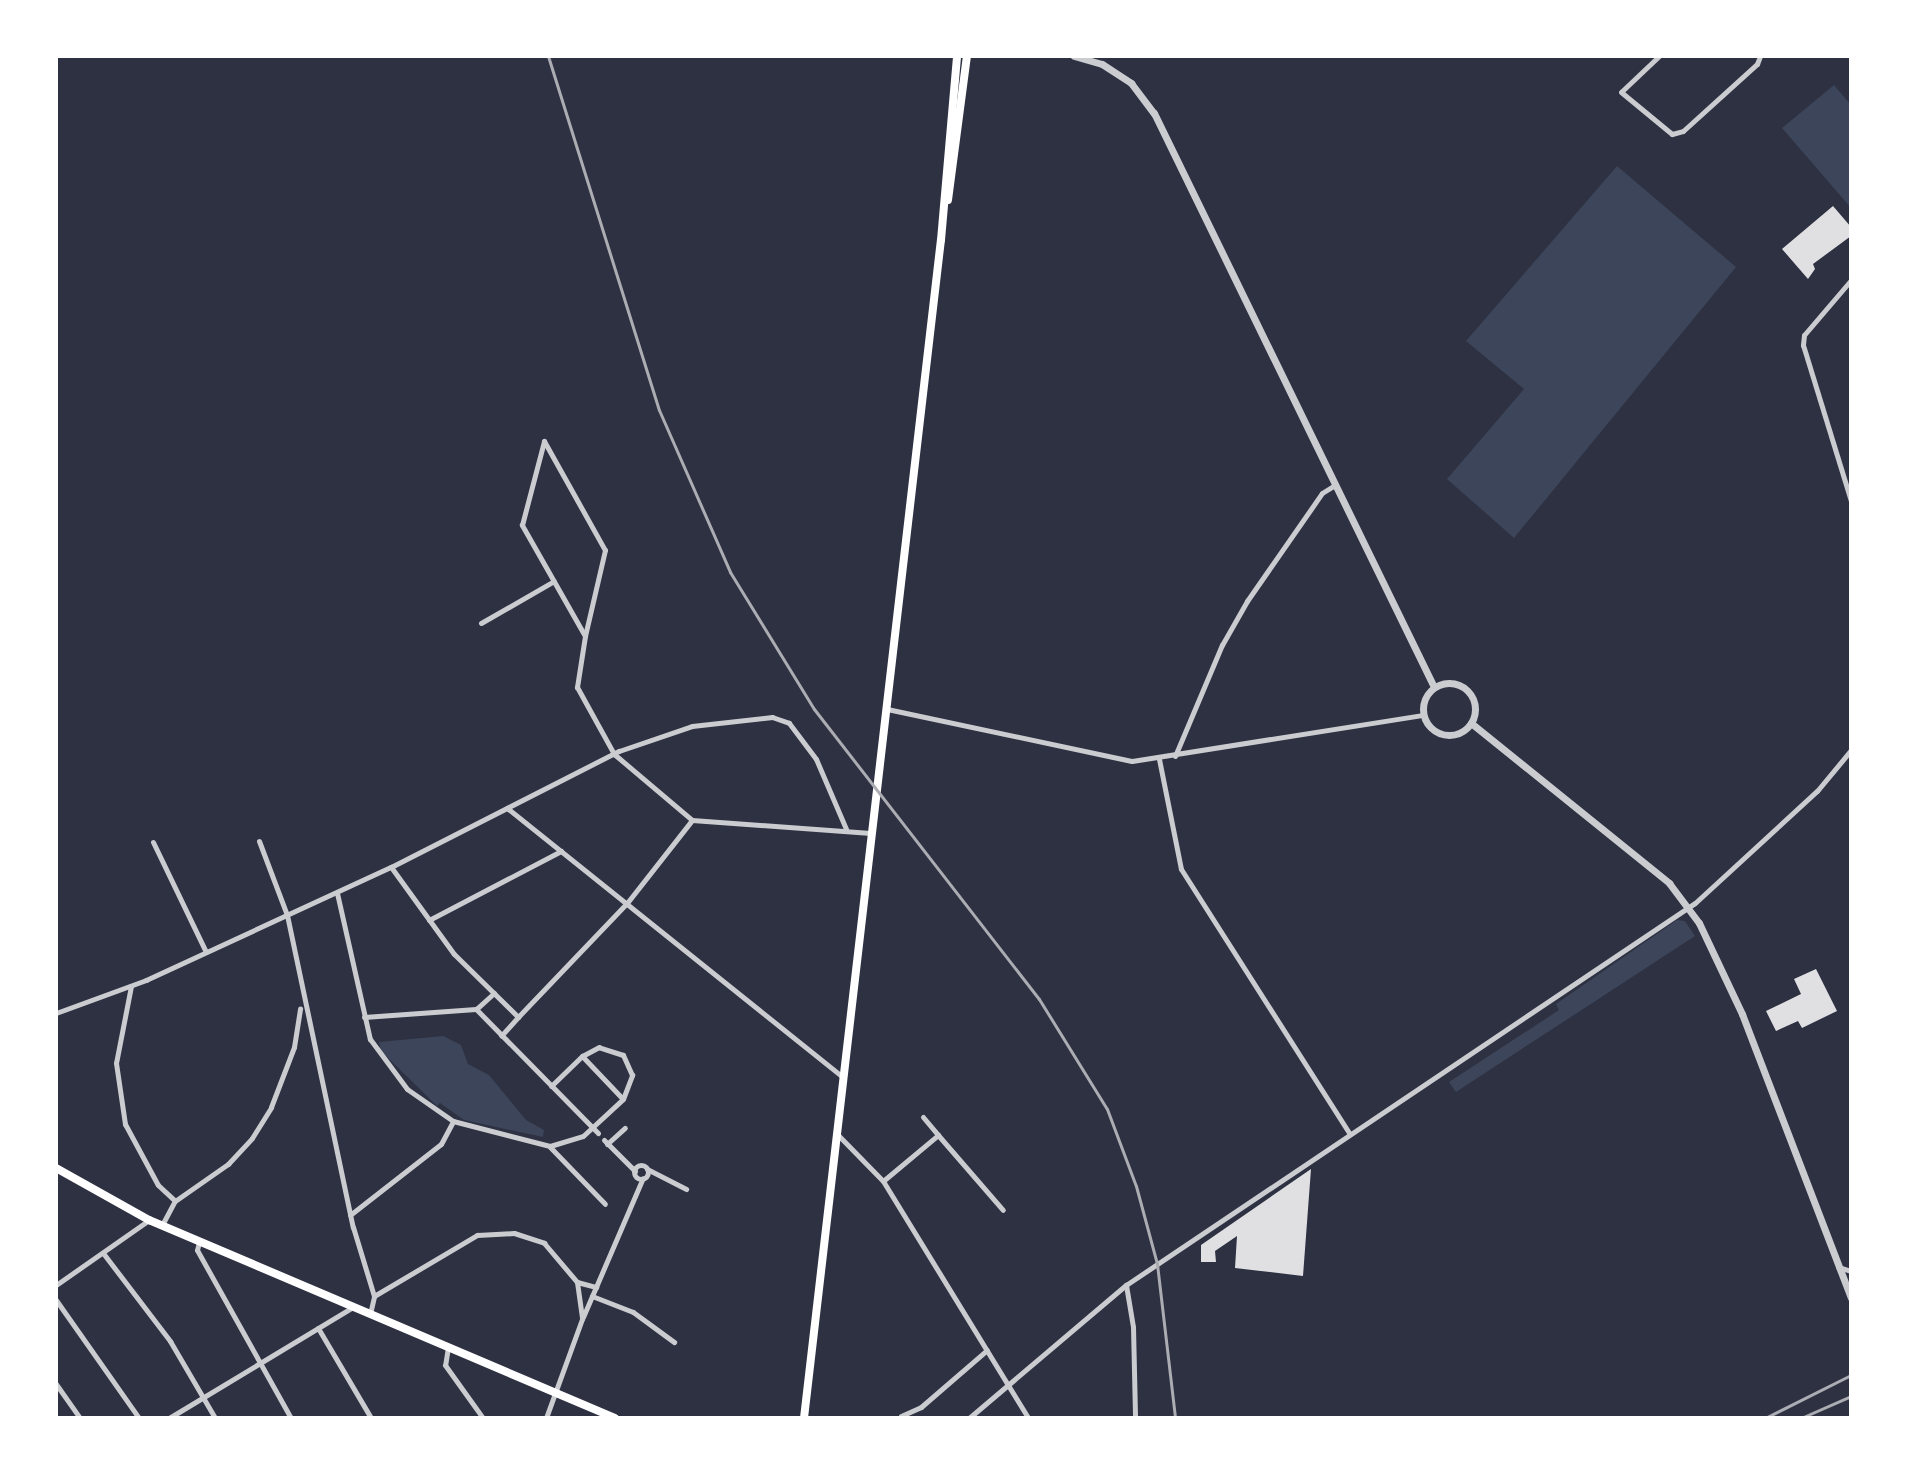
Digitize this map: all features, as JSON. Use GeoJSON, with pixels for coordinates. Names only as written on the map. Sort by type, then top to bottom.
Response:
{"type":"FeatureCollection","features":[{"type":"Feature","properties":{"kind":"main road"},"geometry":{"type":"LineString","coordinates":[[943,224],[957,56]]}},
{"type":"Feature","properties":{"kind":"main road"},"geometry":{"type":"LineString","coordinates":[[804,1418],[941,240],[967,56]]}},
{"type":"Feature","properties":{"kind":"main road"},"geometry":{"type":"LineString","coordinates":[[56,1168],[149,1220],[615,1418]]}},
{"type":"Feature","properties":{"kind":"street"},"geometry":{"type":"LineString","coordinates":[[1074,56],[1102,64],[1131,83],[1154,113],[1434,687]]}},
{"type":"Feature","properties":{"kind":"street"},"geometry":{"type":"LineString","coordinates":[[1659,56],[1621,92],[1663,130],[1683,131],[1757,64],[1760,56]]}},
{"type":"Feature","properties":{"kind":"street"},"geometry":{"type":"LineString","coordinates":[[1851,280],[1804,338],[1851,501]]}},
{"type":"Feature","properties":{"kind":"street"},"geometry":{"type":"LineString","coordinates":[[585,636],[521,520],[544,441],[605,550],[577,687],[614,754],[692,820],[872,833]]}},
{"type":"Feature","properties":{"kind":"street"},"geometry":{"type":"LineString","coordinates":[[1174,757],[1222,645],[1247,601],[1322,493],[1336,485]]}},
{"type":"Feature","properties":{"kind":"street"},"geometry":{"type":"LineString","coordinates":[[481,623],[554,581]]}},
{"type":"Feature","properties":{"kind":"street"},"geometry":{"type":"LineString","coordinates":[[1451,683],[1469,692],[1475,709],[1471,723],[1460,733],[1444,736],[1431,729],[1423,715],[1425,698],[1434,687],[1451,683]]}},
{"type":"Feature","properties":{"kind":"street"},"geometry":{"type":"LineString","coordinates":[[887,709],[1132,761],[1174,757],[1423,715]]}},
{"type":"Feature","properties":{"kind":"street"},"geometry":{"type":"LineString","coordinates":[[56,1013],[131,986],[337,893],[614,754],[706,722],[781,718],[816,759],[846,829]]}},
{"type":"Feature","properties":{"kind":"street"},"geometry":{"type":"LineString","coordinates":[[1471,723],[1669,883],[1707,936],[1742,1014],[1838,1267],[1848,1282],[1851,1298]]}},
{"type":"Feature","properties":{"kind":"street"},"geometry":{"type":"LineString","coordinates":[[969,1418],[1126,1285],[1687,907],[1817,791],[1851,750]]}},
{"type":"Feature","properties":{"kind":"street"},"geometry":{"type":"LineString","coordinates":[[1159,759],[1181,869],[1349,1133]]}},
{"type":"Feature","properties":{"kind":"street"},"geometry":{"type":"LineString","coordinates":[[507,808],[844,1077]]}},
{"type":"Feature","properties":{"kind":"street"},"geometry":{"type":"LineString","coordinates":[[501,1036],[627,903],[692,820]]}},
{"type":"Feature","properties":{"kind":"street"},"geometry":{"type":"LineString","coordinates":[[259,841],[287,915],[301,1003],[350,1215],[374,1296],[370,1314]]}},
{"type":"Feature","properties":{"kind":"street"},"geometry":{"type":"LineString","coordinates":[[153,842],[206,952]]}},
{"type":"Feature","properties":{"kind":"street"},"geometry":{"type":"LineString","coordinates":[[429,920],[561,851]]}},
{"type":"Feature","properties":{"kind":"street"},"geometry":{"type":"LineString","coordinates":[[391,867],[429,920],[518,1017]]}},
{"type":"Feature","properties":{"kind":"street"},"geometry":{"type":"LineString","coordinates":[[337,893],[370,1039],[396,1078],[428,1107],[453,1121],[550,1146],[576,1141],[623,1099],[632,1080],[623,1055],[605,1047],[582,1056],[551,1086]]}},
{"type":"Feature","properties":{"kind":"street"},"geometry":{"type":"LineString","coordinates":[[131,986],[116,1063],[125,1124],[158,1185],[175,1201]]}},
{"type":"Feature","properties":{"kind":"street"},"geometry":{"type":"LineString","coordinates":[[364,1017],[476,1009],[494,993]]}},
{"type":"Feature","properties":{"kind":"street"},"geometry":{"type":"LineString","coordinates":[[162,1225],[175,1201],[228,1164],[252,1138],[271,1107],[294,1047],[301,1003]]}},
{"type":"Feature","properties":{"kind":"street"},"geometry":{"type":"LineString","coordinates":[[476,1009],[598,1133]]}},
{"type":"Feature","properties":{"kind":"street"},"geometry":{"type":"LineString","coordinates":[[582,1056],[623,1099]]}},
{"type":"Feature","properties":{"kind":"street"},"geometry":{"type":"LineString","coordinates":[[923,1117],[1003,1210]]}},
{"type":"Feature","properties":{"kind":"street"},"geometry":{"type":"LineString","coordinates":[[350,1215],[441,1144],[453,1121]]}},
{"type":"Feature","properties":{"kind":"street"},"geometry":{"type":"LineString","coordinates":[[625,1128],[606,1142],[643,1178]]}},
{"type":"Feature","properties":{"kind":"street"},"geometry":{"type":"LineString","coordinates":[[838,1135],[883,1181],[1028,1418]]}},
{"type":"Feature","properties":{"kind":"street"},"geometry":{"type":"LineString","coordinates":[[883,1181],[938,1135]]}},
{"type":"Feature","properties":{"kind":"street"},"geometry":{"type":"LineString","coordinates":[[550,1146],[605,1204]]}},
{"type":"Feature","properties":{"kind":"street"},"geometry":{"type":"LineString","coordinates":[[635,1171],[640,1165],[686,1189]]}},
{"type":"Feature","properties":{"kind":"street"},"geometry":{"type":"LineString","coordinates":[[546,1418],[582,1319],[647,1169]]}},
{"type":"Feature","properties":{"kind":"street"},"geometry":{"type":"LineString","coordinates":[[56,1285],[149,1220]]}},
{"type":"Feature","properties":{"kind":"street"},"geometry":{"type":"LineString","coordinates":[[374,1296],[477,1235],[502,1233],[544,1243],[577,1282],[582,1319]]}},
{"type":"Feature","properties":{"kind":"street"},"geometry":{"type":"LineString","coordinates":[[199,1242],[197,1250],[291,1418]]}},
{"type":"Feature","properties":{"kind":"street"},"geometry":{"type":"LineString","coordinates":[[103,1253],[170,1341],[215,1418]]}},
{"type":"Feature","properties":{"kind":"street"},"geometry":{"type":"LineString","coordinates":[[1838,1267],[1851,1271]]}},
{"type":"Feature","properties":{"kind":"street"},"geometry":{"type":"LineString","coordinates":[[577,1282],[596,1287]]}},
{"type":"Feature","properties":{"kind":"street"},"geometry":{"type":"LineString","coordinates":[[1126,1285],[1133,1327],[1135,1418]]}},
{"type":"Feature","properties":{"kind":"street"},"geometry":{"type":"LineString","coordinates":[[592,1296],[633,1312],[674,1342]]}},
{"type":"Feature","properties":{"kind":"street"},"geometry":{"type":"LineString","coordinates":[[56,1300],[139,1418]]}},
{"type":"Feature","properties":{"kind":"street"},"geometry":{"type":"LineString","coordinates":[[169,1418],[353,1307]]}},
{"type":"Feature","properties":{"kind":"street"},"geometry":{"type":"LineString","coordinates":[[318,1328],[371,1418]]}},
{"type":"Feature","properties":{"kind":"street"},"geometry":{"type":"LineString","coordinates":[[448,1347],[445,1365],[483,1418]]}},
{"type":"Feature","properties":{"kind":"street"},"geometry":{"type":"LineString","coordinates":[[901,1416],[921,1407],[987,1350]]}},
{"type":"Feature","properties":{"kind":"street"},"geometry":{"type":"LineString","coordinates":[[56,1384],[80,1418]]}},
{"type":"Feature","properties":{"kind":"street"},"geometry":{"type":"LineString","coordinates":[[56,1403],[65,1397]]}},
{"type":"Feature","properties":{"kind":"shaded area"},"geometry":{"type":"Polygon","coordinates":[[[1834,85],[1851,105],[1851,208],[1782,128],[1834,85]]]}},
{"type":"Feature","properties":{"kind":"shaded area"},"geometry":{"type":"Polygon","coordinates":[[[1617,166],[1736,267],[1514,538],[1447,479],[1524,389],[1466,341],[1617,166]]]}},
{"type":"Feature","properties":{"kind":"shaded area"},"geometry":{"type":"Polygon","coordinates":[[[1677,920],[1685,921],[1695,936],[1456,1092],[1449,1082],[1559,1010],[1556,1004],[1677,920]]]}},
{"type":"Feature","properties":{"kind":"shaded area"},"geometry":{"type":"Polygon","coordinates":[[[443,1036],[461,1045],[468,1064],[489,1075],[526,1120],[544,1130],[543,1137],[464,1120],[440,1103],[437,1106],[381,1051],[379,1042],[443,1036]]]}},
{"type":"Feature","properties":{"kind":"building"},"geometry":{"type":"Polygon","coordinates":[[[1833,206],[1851,227],[1851,236],[1813,264],[1815,269],[1808,279],[1782,249],[1833,206]]]}},
{"type":"Feature","properties":{"kind":"building"},"geometry":{"type":"Polygon","coordinates":[[[1816,969],[1837,1011],[1802,1028],[1798,1021],[1776,1031],[1766,1011],[1801,994],[1794,979],[1816,969]]]}},
{"type":"Feature","properties":{"kind":"building"},"geometry":{"type":"Polygon","coordinates":[[[1311,1169],[1303,1276],[1235,1268],[1237,1236],[1215,1251],[1216,1262],[1201,1262],[1201,1245],[1311,1169]]]}},
{"type":"Feature","properties":{"kind":"railway"},"geometry":{"type":"LineString","coordinates":[[548,56],[659,410],[730,572],[814,709],[1039,999],[1107,1109],[1136,1186],[1157,1264],[1175,1418]]}},
{"type":"Feature","properties":{"kind":"railway"},"geometry":{"type":"LineString","coordinates":[[1765,1418],[1851,1375]]}},
{"type":"Feature","properties":{"kind":"railway"},"geometry":{"type":"LineString","coordinates":[[1801,1418],[1851,1396]]}}]}
